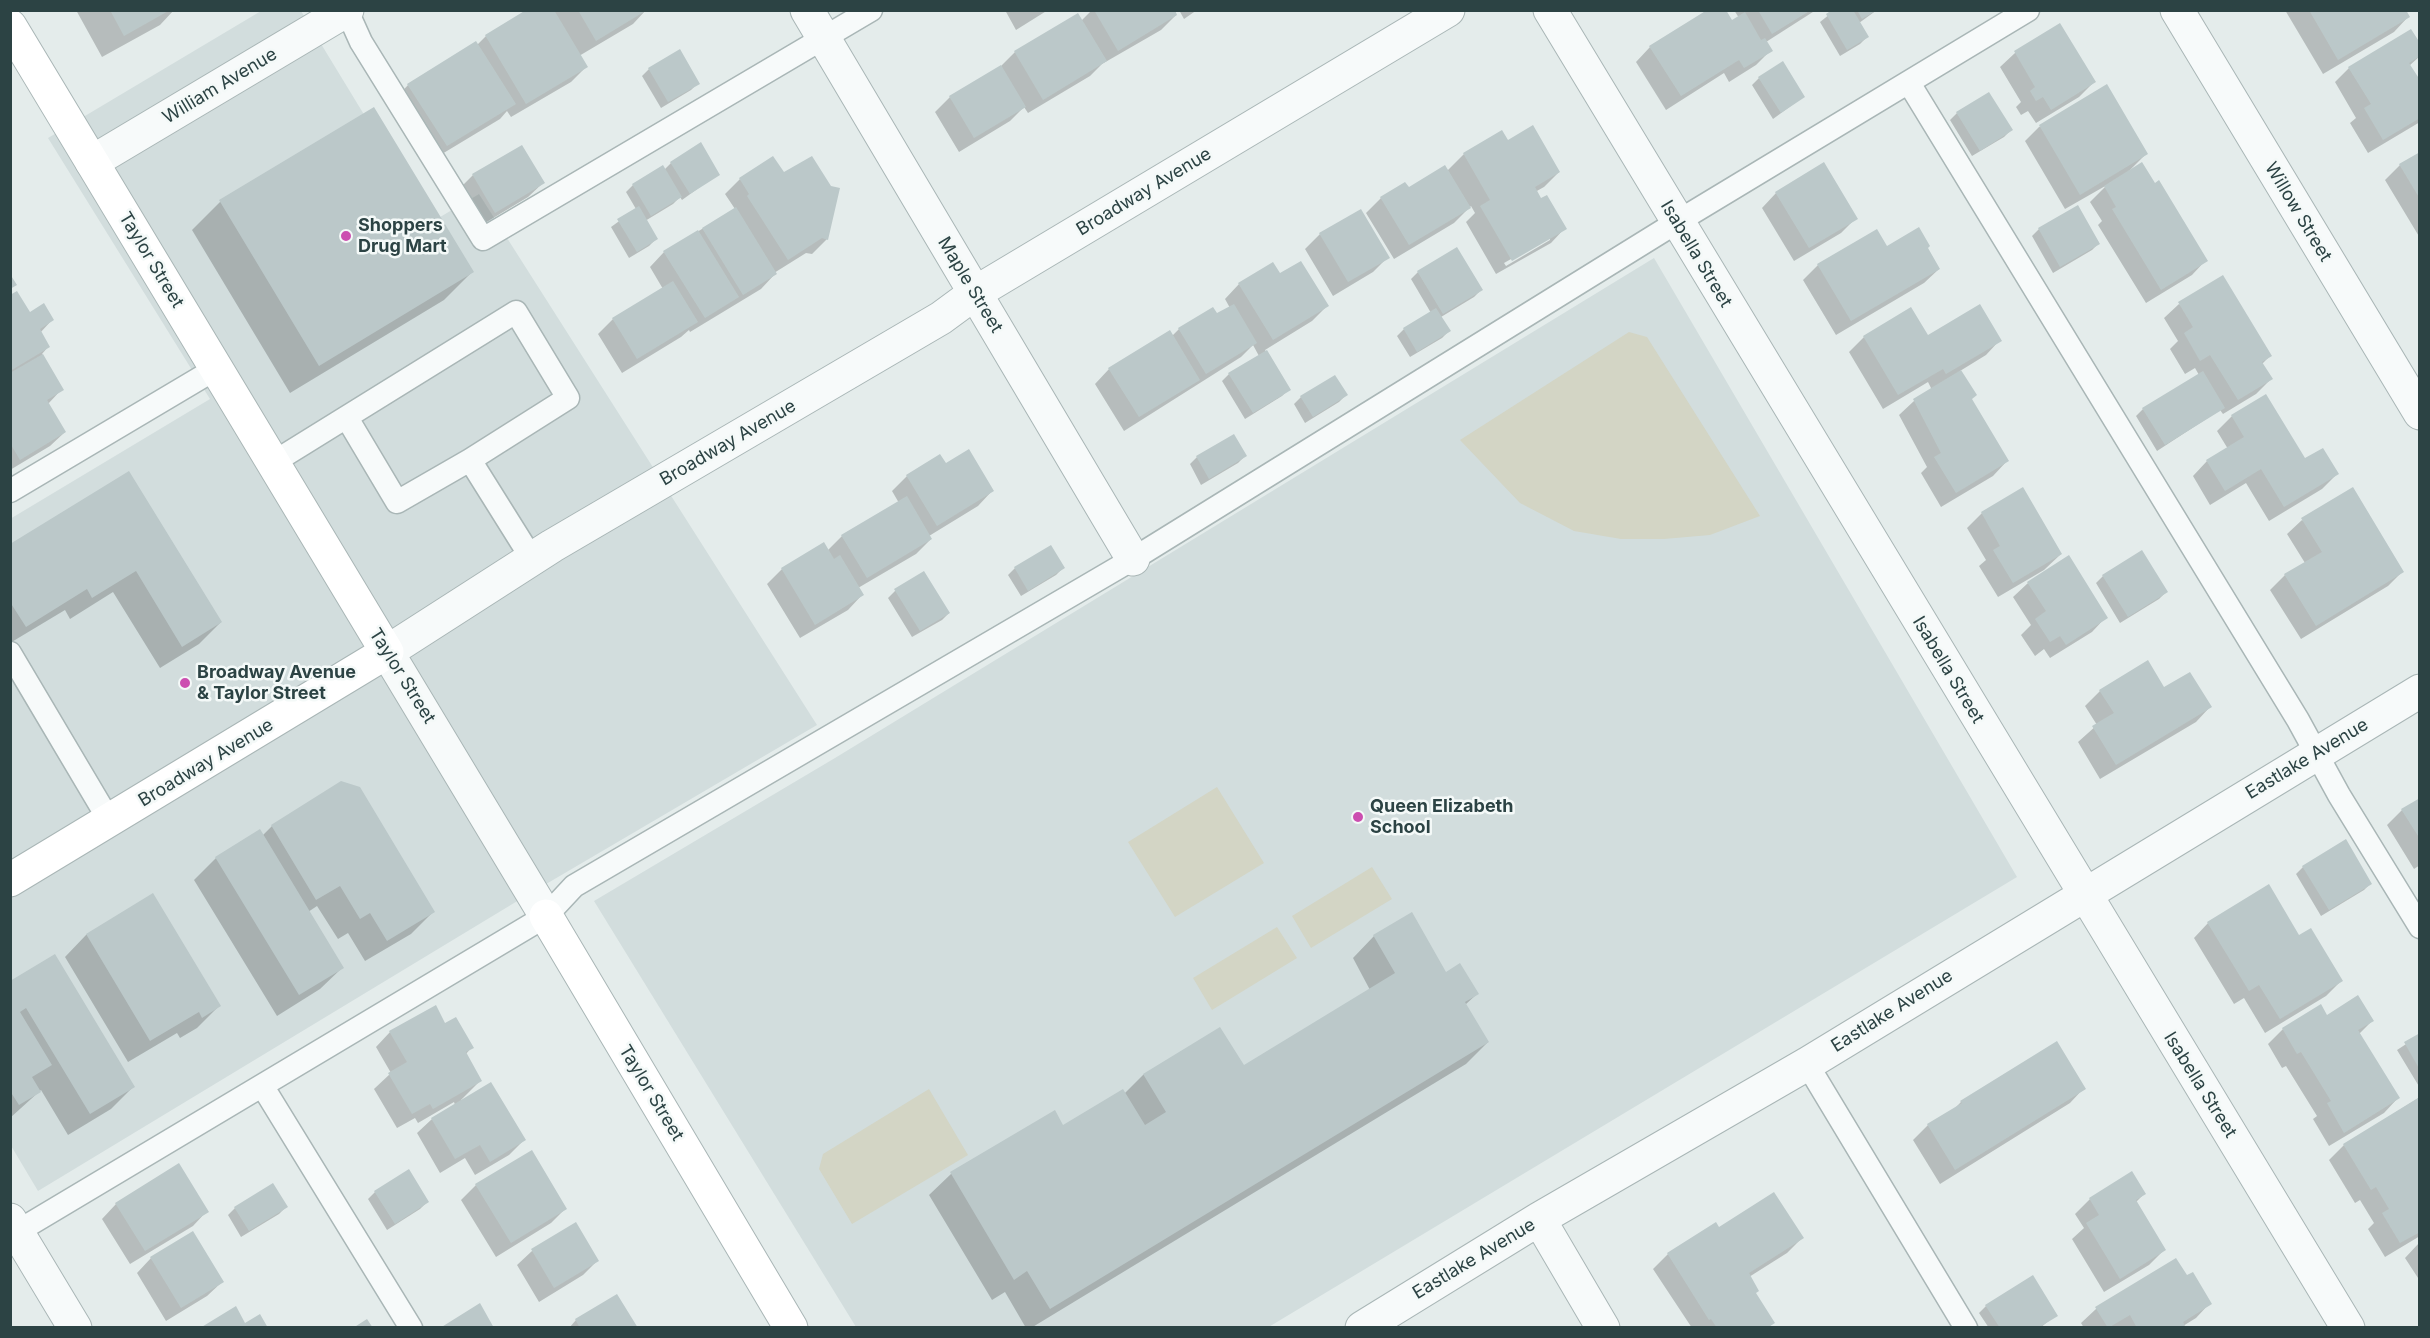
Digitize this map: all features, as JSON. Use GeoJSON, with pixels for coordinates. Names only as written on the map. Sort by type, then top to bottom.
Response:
{"type":"FeatureCollection","features":[{"type":"Feature","properties":{"kind":"main road","name":"Taylor Street"},"geometry":{"type":"LineString","coordinates":[[10,26],[387,652]]}},
{"type":"Feature","properties":{"kind":"main road","name":"Broadway Avenue"},"geometry":{"type":"LineString","coordinates":[[10,880],[387,652]]}},
{"type":"Feature","properties":{"kind":"main road","name":"Taylor Street"},"geometry":{"type":"LineString","coordinates":[[546,916],[791,1328]]}},
{"type":"Feature","properties":{"kind":"street","name":"William Avenue"},"geometry":{"type":"LineString","coordinates":[[92,162],[347,10]]}},
{"type":"Feature","properties":{"kind":"street","name":"Maple Street"},"geometry":{"type":"LineString","coordinates":[[807,10],[1132,559]]}},
{"type":"Feature","properties":{"kind":"street","name":"Broadway Avenue"},"geometry":{"type":"LineString","coordinates":[[387,652],[532,559],[941,318],[975,293],[1448,10]]}},
{"type":"Feature","properties":{"kind":"street","name":"Isabella Street"},"geometry":{"type":"LineString","coordinates":[[1550,10],[2083,894],[2348,1328]]}},
{"type":"Feature","properties":{"kind":"street","name":"Willow Street"},"geometry":{"type":"LineString","coordinates":[[2177,10],[2420,413]]}},
{"type":"Feature","properties":{"kind":"street","name":"Taylor Street"},"geometry":{"type":"LineString","coordinates":[[387,652],[546,916]]}},
{"type":"Feature","properties":{"kind":"street","name":"Eastlake Avenue"},"geometry":{"type":"LineString","coordinates":[[1362,1328],[1539,1219],[1807,1064],[2420,691]]}},
{"type":"Feature","properties":{"kind":"street"},"geometry":{"type":"LineString","coordinates":[[1539,1219],[1602,1328]]}},
{"type":"Feature","properties":{"kind":"street"},"geometry":{"type":"LineString","coordinates":[[13,1230],[75,1328]]}},
{"type":"Feature","properties":{"kind":"lane"},"geometry":{"type":"LineString","coordinates":[[347,10],[361,42],[483,239],[871,10]]}},
{"type":"Feature","properties":{"kind":"lane"},"geometry":{"type":"LineString","coordinates":[[13,1230],[263,1087],[546,916],[574,886],[1132,559],[1677,222],[2028,10]]}},
{"type":"Feature","properties":{"kind":"lane"},"geometry":{"type":"LineString","coordinates":[[1909,83],[2420,927]]}},
{"type":"Feature","properties":{"kind":"lane"},"geometry":{"type":"LineString","coordinates":[[274,462],[516,312],[568,398],[470,460],[397,502],[347,418]]}},
{"type":"Feature","properties":{"kind":"lane"},"geometry":{"type":"LineString","coordinates":[[10,491],[217,368]]}},
{"type":"Feature","properties":{"kind":"lane"},"geometry":{"type":"LineString","coordinates":[[470,460],[532,559]]}},
{"type":"Feature","properties":{"kind":"lane"},"geometry":{"type":"LineString","coordinates":[[10,653],[109,820]]}},
{"type":"Feature","properties":{"kind":"lane"},"geometry":{"type":"LineString","coordinates":[[1807,1064],[1966,1328]]}},
{"type":"Feature","properties":{"kind":"lane"},"geometry":{"type":"LineString","coordinates":[[263,1087],[411,1328]]}},
{"type":"Feature","properties":{"kind":"shaded area"},"geometry":{"type":"Polygon","coordinates":[[[261,11],[301,11],[430,223],[479,194],[817,725],[524,897],[38,1191],[10,1144],[10,519],[210,399],[48,138],[261,11]]]}},
{"type":"Feature","properties":{"kind":"shaded area","name":"Queen Elizabeth School"},"geometry":{"type":"Polygon","coordinates":[[[1654,258],[2017,877],[1267,1328],[856,1327],[594,901],[835,758],[1654,258]]]}},
{"type":"Feature","properties":{"kind":"green space"},"geometry":{"type":"Polygon","coordinates":[[[1629,332],[1647,337],[1760,516],[1710,535],[1664,539],[1621,539],[1574,531],[1520,503],[1460,440],[1629,332]]]}},
{"type":"Feature","properties":{"kind":"green space"},"geometry":{"type":"Polygon","coordinates":[[[1217,787],[1264,863],[1175,917],[1128,842],[1217,787]]]}},
{"type":"Feature","properties":{"kind":"green space"},"geometry":{"type":"Polygon","coordinates":[[[1372,867],[1392,899],[1311,948],[1292,916],[1372,867]]]}},
{"type":"Feature","properties":{"kind":"green space"},"geometry":{"type":"Polygon","coordinates":[[[1277,927],[1297,958],[1212,1010],[1193,978],[1277,927]]]}},
{"type":"Feature","properties":{"kind":"green space"},"geometry":{"type":"Polygon","coordinates":[[[929,1089],[968,1155],[852,1224],[819,1169],[823,1154],[929,1089]]]}},
{"type":"Feature","properties":{"kind":"building"},"geometry":{"type":"Polygon","coordinates":[[[110,10],[170,10],[124,36],[110,10]]]}},
{"type":"Feature","properties":{"kind":"building"},"geometry":{"type":"Polygon","coordinates":[[[526,10],[554,10],[588,67],[526,104],[485,35],[526,10]]]}},
{"type":"Feature","properties":{"kind":"building"},"geometry":{"type":"Polygon","coordinates":[[[578,10],[647,10],[596,41],[578,10]]]}},
{"type":"Feature","properties":{"kind":"building"},"geometry":{"type":"Polygon","coordinates":[[[1094,10],[1175,10],[1177,15],[1118,51],[1094,10]]]}},
{"type":"Feature","properties":{"kind":"building"},"geometry":{"type":"Polygon","coordinates":[[[1707,10],[1726,10],[1732,20],[1745,12],[1761,40],[1765,38],[1773,51],[1744,68],[1739,60],[1681,96],[1649,46],[1707,10]]]}},
{"type":"Feature","properties":{"kind":"building"},"geometry":{"type":"Polygon","coordinates":[[[1758,10],[1811,10],[1772,34],[1758,10]]]}},
{"type":"Feature","properties":{"kind":"building"},"geometry":{"type":"Polygon","coordinates":[[[1832,10],[1853,10],[1869,37],[1847,50],[1826,14],[1832,10]]]}},
{"type":"Feature","properties":{"kind":"building"},"geometry":{"type":"Polygon","coordinates":[[[1857,10],[1877,10],[1862,19],[1857,10]]]}},
{"type":"Feature","properties":{"kind":"building"},"geometry":{"type":"Polygon","coordinates":[[[2309,10],[2406,10],[2410,17],[2338,60],[2309,10]]]}},
{"type":"Feature","properties":{"kind":"building"},"geometry":{"type":"Polygon","coordinates":[[[1078,13],[1107,61],[1043,100],[1014,51],[1078,13]]]}},
{"type":"Feature","properties":{"kind":"building"},"geometry":{"type":"Polygon","coordinates":[[[2060,23],[2096,82],[2051,110],[2043,97],[2036,101],[2030,91],[2035,87],[2014,51],[2060,23]]]}},
{"type":"Feature","properties":{"kind":"building"},"geometry":{"type":"Polygon","coordinates":[[[2411,29],[2420,43],[2420,56],[2409,63],[2420,80],[2420,118],[2383,140],[2364,108],[2371,104],[2348,67],[2411,29]]]}},
{"type":"Feature","properties":{"kind":"building"},"geometry":{"type":"Polygon","coordinates":[[[476,41],[516,104],[447,146],[407,84],[476,41]]]}},
{"type":"Feature","properties":{"kind":"building"},"geometry":{"type":"Polygon","coordinates":[[[680,49],[700,84],[668,102],[648,68],[680,49]]]}},
{"type":"Feature","properties":{"kind":"building"},"geometry":{"type":"Polygon","coordinates":[[[1783,61],[1805,97],[1781,113],[1758,77],[1783,61]]]}},
{"type":"Feature","properties":{"kind":"building"},"geometry":{"type":"Polygon","coordinates":[[[1001,65],[1026,107],[974,138],[949,96],[1001,65]]]}},
{"type":"Feature","properties":{"kind":"building"},"geometry":{"type":"Polygon","coordinates":[[[2107,84],[2148,154],[2080,195],[2039,125],[2107,84]]]}},
{"type":"Feature","properties":{"kind":"building"},"geometry":{"type":"Polygon","coordinates":[[[1989,92],[2013,130],[1980,151],[1956,112],[1989,92]]]}},
{"type":"Feature","properties":{"kind":"building","name":"Shoppers Drug Mart"},"geometry":{"type":"Polygon","coordinates":[[[374,107],[474,272],[319,366],[219,200],[374,107]]]}},
{"type":"Feature","properties":{"kind":"building"},"geometry":{"type":"Polygon","coordinates":[[[1533,125],[1560,172],[1535,187],[1541,198],[1547,195],[1567,229],[1512,261],[1480,206],[1490,200],[1463,153],[1502,130],[1508,140],[1533,125]]]}},
{"type":"Feature","properties":{"kind":"building"},"geometry":{"type":"Polygon","coordinates":[[[701,142],[720,175],[690,194],[670,162],[701,142]]]}},
{"type":"Feature","properties":{"kind":"building"},"geometry":{"type":"Polygon","coordinates":[[[522,145],[545,183],[495,213],[472,174],[522,145]]]}},
{"type":"Feature","properties":{"kind":"building"},"geometry":{"type":"Polygon","coordinates":[[[2420,152],[2420,199],[2399,164],[2420,152]]]}},
{"type":"Feature","properties":{"kind":"building"},"geometry":{"type":"Polygon","coordinates":[[[773,156],[784,172],[812,156],[831,186],[840,188],[828,240],[822,238],[788,260],[747,196],[749,194],[739,178],[773,156]]]}},
{"type":"Feature","properties":{"kind":"building"},"geometry":{"type":"Polygon","coordinates":[[[1824,162],[1858,219],[1809,248],[1775,192],[1824,162]]]}},
{"type":"Feature","properties":{"kind":"building"},"geometry":{"type":"Polygon","coordinates":[[[2142,162],[2155,183],[2159,180],[2208,261],[2161,290],[2112,209],[2116,207],[2104,186],[2142,162]]]}},
{"type":"Feature","properties":{"kind":"building"},"geometry":{"type":"Polygon","coordinates":[[[663,165],[682,197],[651,216],[632,184],[663,165]]]}},
{"type":"Feature","properties":{"kind":"building"},"geometry":{"type":"Polygon","coordinates":[[[1445,165],[1471,208],[1409,245],[1380,197],[1405,182],[1409,187],[1445,165]]]}},
{"type":"Feature","properties":{"kind":"building"},"geometry":{"type":"Polygon","coordinates":[[[2078,205],[2100,244],[2060,267],[2038,228],[2078,205]]]}},
{"type":"Feature","properties":{"kind":"building"},"geometry":{"type":"Polygon","coordinates":[[[639,206],[658,239],[637,252],[617,219],[639,206]]]}},
{"type":"Feature","properties":{"kind":"building"},"geometry":{"type":"Polygon","coordinates":[[[736,207],[777,274],[743,295],[702,228],[736,207]]]}},
{"type":"Feature","properties":{"kind":"building"},"geometry":{"type":"Polygon","coordinates":[[[1361,209],[1390,258],[1348,282],[1319,233],[1361,209]]]}},
{"type":"Feature","properties":{"kind":"building"},"geometry":{"type":"Polygon","coordinates":[[[1919,227],[1940,269],[1851,321],[1817,264],[1877,229],[1887,246],[1919,227]]]}},
{"type":"Feature","properties":{"kind":"building"},"geometry":{"type":"Polygon","coordinates":[[[698,230],[739,297],[705,318],[663,251],[698,230]]]}},
{"type":"Feature","properties":{"kind":"building"},"geometry":{"type":"Polygon","coordinates":[[[1457,247],[1483,290],[1443,314],[1417,271],[1457,247]]]}},
{"type":"Feature","properties":{"kind":"building"},"geometry":{"type":"Polygon","coordinates":[[[1301,261],[1329,306],[1273,340],[1238,283],[1273,262],[1280,273],[1301,261]]]}},
{"type":"Feature","properties":{"kind":"building"},"geometry":{"type":"Polygon","coordinates":[[[10,274],[17,285],[10,289],[10,274]]]}},
{"type":"Feature","properties":{"kind":"building"},"geometry":{"type":"Polygon","coordinates":[[[2223,275],[2272,356],[2262,362],[2273,379],[2238,400],[2210,355],[2200,361],[2184,333],[2193,327],[2178,302],[2223,275]]]}},
{"type":"Feature","properties":{"kind":"building"},"geometry":{"type":"Polygon","coordinates":[[[673,281],[698,322],[637,359],[612,318],[673,281]]]}},
{"type":"Feature","properties":{"kind":"building"},"geometry":{"type":"Polygon","coordinates":[[[17,291],[30,312],[44,303],[54,320],[40,329],[50,347],[10,371],[10,295],[17,291]]]}},
{"type":"Feature","properties":{"kind":"building"},"geometry":{"type":"Polygon","coordinates":[[[1234,304],[1257,343],[1206,374],[1178,328],[1213,307],[1217,313],[1234,304]]]}},
{"type":"Feature","properties":{"kind":"building"},"geometry":{"type":"Polygon","coordinates":[[[1980,304],[2002,341],[1946,374],[1943,369],[1898,395],[1863,336],[1911,307],[1928,335],[1980,304]]]}},
{"type":"Feature","properties":{"kind":"building"},"geometry":{"type":"Polygon","coordinates":[[[1436,308],[1451,331],[1417,352],[1403,328],[1436,308]]]}},
{"type":"Feature","properties":{"kind":"building"},"geometry":{"type":"Polygon","coordinates":[[[1170,330],[1200,380],[1139,417],[1108,368],[1170,330]]]}},
{"type":"Feature","properties":{"kind":"building"},"geometry":{"type":"Polygon","coordinates":[[[1267,350],[1291,390],[1253,413],[1228,373],[1267,350]]]}},
{"type":"Feature","properties":{"kind":"building"},"geometry":{"type":"Polygon","coordinates":[[[43,354],[64,390],[47,400],[66,432],[20,460],[10,443],[10,373],[43,354]]]}},
{"type":"Feature","properties":{"kind":"building"},"geometry":{"type":"Polygon","coordinates":[[[1961,370],[1977,395],[1972,399],[2009,461],[1956,493],[1934,457],[1941,453],[1913,399],[1961,370]]]}},
{"type":"Feature","properties":{"kind":"building"},"geometry":{"type":"Polygon","coordinates":[[[2203,371],[2225,408],[2165,445],[2142,408],[2203,371]]]}},
{"type":"Feature","properties":{"kind":"building"},"geometry":{"type":"Polygon","coordinates":[[[1335,375],[1348,395],[1313,417],[1300,396],[1335,375]]]}},
{"type":"Feature","properties":{"kind":"building"},"geometry":{"type":"Polygon","coordinates":[[[2266,394],[2305,458],[2323,448],[2339,474],[2284,507],[2261,469],[2225,491],[2206,460],[2244,437],[2231,415],[2266,394]]]}},
{"type":"Feature","properties":{"kind":"building"},"geometry":{"type":"Polygon","coordinates":[[[1234,434],[1247,456],[1209,479],[1196,456],[1234,434]]]}},
{"type":"Feature","properties":{"kind":"building"},"geometry":{"type":"Polygon","coordinates":[[[969,449],[994,491],[937,526],[906,475],[940,454],[946,463],[969,449]]]}},
{"type":"Feature","properties":{"kind":"building"},"geometry":{"type":"Polygon","coordinates":[[[129,471],[222,622],[182,647],[136,571],[92,598],[87,589],[26,627],[10,602],[10,544],[129,471]]]}},
{"type":"Feature","properties":{"kind":"building"},"geometry":{"type":"Polygon","coordinates":[[[2023,487],[2062,554],[2013,583],[1993,550],[2000,546],[1981,512],[2023,487]]]}},
{"type":"Feature","properties":{"kind":"building"},"geometry":{"type":"Polygon","coordinates":[[[2353,487],[2404,572],[2316,626],[2284,574],[2322,552],[2301,518],[2353,487]]]}},
{"type":"Feature","properties":{"kind":"building"},"geometry":{"type":"Polygon","coordinates":[[[907,496],[932,539],[867,578],[841,535],[907,496]]]}},
{"type":"Feature","properties":{"kind":"building"},"geometry":{"type":"Polygon","coordinates":[[[824,542],[834,559],[840,555],[864,595],[815,625],[781,568],[824,542]]]}},
{"type":"Feature","properties":{"kind":"building"},"geometry":{"type":"Polygon","coordinates":[[[1051,545],[1065,568],[1028,591],[1014,567],[1051,545]]]}},
{"type":"Feature","properties":{"kind":"building"},"geometry":{"type":"Polygon","coordinates":[[[2142,550],[2168,592],[2128,617],[2102,575],[2142,550]]]}},
{"type":"Feature","properties":{"kind":"building"},"geometry":{"type":"Polygon","coordinates":[[[2069,555],[2108,618],[2066,645],[2060,636],[2050,642],[2035,619],[2046,611],[2027,582],[2069,555]]]}},
{"type":"Feature","properties":{"kind":"building"},"geometry":{"type":"Polygon","coordinates":[[[924,571],[950,613],[920,631],[894,589],[924,571]]]}},
{"type":"Feature","properties":{"kind":"building"},"geometry":{"type":"Polygon","coordinates":[[[2148,660],[2164,687],[2190,672],[2212,707],[2116,765],[2092,726],[2114,713],[2099,690],[2148,660]]]}},
{"type":"Feature","properties":{"kind":"building"},"geometry":{"type":"Polygon","coordinates":[[[341,781],[360,787],[435,912],[387,941],[370,913],[360,919],[340,886],[316,900],[271,825],[341,781]]]}},
{"type":"Feature","properties":{"kind":"building"},"geometry":{"type":"Polygon","coordinates":[[[2420,798],[2420,839],[2401,809],[2420,798]]]}},
{"type":"Feature","properties":{"kind":"building"},"geometry":{"type":"Polygon","coordinates":[[[260,829],[344,968],[299,995],[215,857],[260,829]]]}},
{"type":"Feature","properties":{"kind":"building"},"geometry":{"type":"Polygon","coordinates":[[[2346,839],[2372,884],[2329,910],[2302,866],[2346,839]]]}},
{"type":"Feature","properties":{"kind":"building"},"geometry":{"type":"Polygon","coordinates":[[[2269,884],[2299,935],[2311,928],[2343,981],[2280,1019],[2259,985],[2249,991],[2207,922],[2269,884]]]}},
{"type":"Feature","properties":{"kind":"building"},"geometry":{"type":"Polygon","coordinates":[[[153,893],[221,1006],[202,1018],[199,1012],[150,1041],[86,934],[153,893]]]}},
{"type":"Feature","properties":{"kind":"building"},"geometry":{"type":"Polygon","coordinates":[[[1412,912],[1446,972],[1460,963],[1479,994],[1465,1002],[1489,1042],[1050,1309],[1027,1271],[1014,1280],[950,1172],[1055,1110],[1063,1125],[1123,1089],[1145,1125],[1166,1112],[1143,1074],[1220,1027],[1244,1065],[1395,973],[1373,935],[1412,912]]]}},
{"type":"Feature","properties":{"kind":"building"},"geometry":{"type":"Polygon","coordinates":[[[55,954],[135,1087],[90,1114],[26,1008],[20,1012],[52,1065],[32,1077],[41,1092],[19,1105],[10,1091],[10,981],[55,954]]]}},
{"type":"Feature","properties":{"kind":"building"},"geometry":{"type":"Polygon","coordinates":[[[2358,995],[2374,1021],[2358,1030],[2400,1098],[2344,1133],[2327,1103],[2331,1101],[2301,1052],[2297,1054],[2282,1028],[2321,1004],[2327,1015],[2358,995]]]}},
{"type":"Feature","properties":{"kind":"building"},"geometry":{"type":"Polygon","coordinates":[[[436,1005],[445,1023],[456,1017],[474,1048],[466,1052],[482,1081],[433,1109],[430,1104],[412,1114],[388,1073],[407,1062],[389,1031],[436,1005]]]}},
{"type":"Feature","properties":{"kind":"building"},"geometry":{"type":"Polygon","coordinates":[[[2420,1033],[2420,1070],[2404,1042],[2420,1033]]]}},
{"type":"Feature","properties":{"kind":"building"},"geometry":{"type":"Polygon","coordinates":[[[2057,1041],[2086,1089],[1955,1170],[1927,1124],[2057,1041]]]}},
{"type":"Feature","properties":{"kind":"building"},"geometry":{"type":"Polygon","coordinates":[[[491,1082],[526,1140],[490,1162],[480,1145],[455,1159],[431,1118],[491,1082]]]}},
{"type":"Feature","properties":{"kind":"building"},"geometry":{"type":"Polygon","coordinates":[[[2418,1098],[2420,1232],[2400,1243],[2382,1213],[2389,1209],[2376,1187],[2371,1190],[2343,1144],[2418,1098]]]}},
{"type":"Feature","properties":{"kind":"building"},"geometry":{"type":"Polygon","coordinates":[[[532,1150],[567,1209],[511,1243],[475,1184],[532,1150]]]}},
{"type":"Feature","properties":{"kind":"building"},"geometry":{"type":"Polygon","coordinates":[[[179,1163],[209,1212],[145,1251],[115,1203],[179,1163]]]}},
{"type":"Feature","properties":{"kind":"building"},"geometry":{"type":"Polygon","coordinates":[[[409,1169],[429,1202],[395,1224],[374,1191],[409,1169]]]}},
{"type":"Feature","properties":{"kind":"building"},"geometry":{"type":"Polygon","coordinates":[[[2132,1171],[2146,1194],[2136,1200],[2166,1250],[2120,1279],[2086,1223],[2099,1215],[2089,1198],[2132,1171]]]}},
{"type":"Feature","properties":{"kind":"building"},"geometry":{"type":"Polygon","coordinates":[[[273,1183],[288,1207],[249,1231],[234,1207],[273,1183]]]}},
{"type":"Feature","properties":{"kind":"building"},"geometry":{"type":"Polygon","coordinates":[[[1774,1192],[1804,1238],[1749,1273],[1759,1291],[1756,1293],[1775,1323],[1767,1328],[1717,1328],[1711,1319],[1709,1320],[1667,1253],[1716,1222],[1719,1227],[1774,1192]]]}},
{"type":"Feature","properties":{"kind":"building"},"geometry":{"type":"Polygon","coordinates":[[[576,1222],[599,1261],[554,1288],[531,1249],[576,1222]]]}},
{"type":"Feature","properties":{"kind":"building"},"geometry":{"type":"Polygon","coordinates":[[[193,1231],[224,1282],[181,1308],[150,1257],[193,1231]]]}},
{"type":"Feature","properties":{"kind":"building"},"geometry":{"type":"Polygon","coordinates":[[[2176,1258],[2187,1275],[2193,1272],[2212,1304],[2183,1322],[2186,1328],[2137,1328],[2130,1315],[2108,1328],[2095,1307],[2176,1258]]]}},
{"type":"Feature","properties":{"kind":"building"},"geometry":{"type":"Polygon","coordinates":[[[2033,1275],[2058,1316],[2038,1328],[2000,1328],[1985,1305],[2033,1275]]]}},
{"type":"Feature","properties":{"kind":"building"},"geometry":{"type":"Polygon","coordinates":[[[617,1294],[638,1328],[580,1328],[575,1319],[617,1294]]]}},
{"type":"Feature","properties":{"kind":"building"},"geometry":{"type":"Polygon","coordinates":[[[480,1303],[494,1328],[440,1328],[480,1303]]]}},
{"type":"Feature","properties":{"kind":"building"},"geometry":{"type":"Polygon","coordinates":[[[236,1306],[245,1323],[260,1314],[268,1328],[200,1328],[236,1306]]]}},
{"type":"Feature","properties":{"kind":"building"},"geometry":{"type":"Polygon","coordinates":[[[367,1319],[373,1328],[353,1328],[367,1319]]]}},
{"type":"Feature","properties":{"kind":"place","name":"Shoppers Drug Mart"},"geometry":{"type":"Point","coordinates":[346,236]}},
{"type":"Feature","properties":{"kind":"place","name":"Broadway Avenue & Taylor Street"},"geometry":{"type":"Point","coordinates":[185,683]}},
{"type":"Feature","properties":{"kind":"place","name":"Queen Elizabeth School"},"geometry":{"type":"Point","coordinates":[1358,817]}}]}
